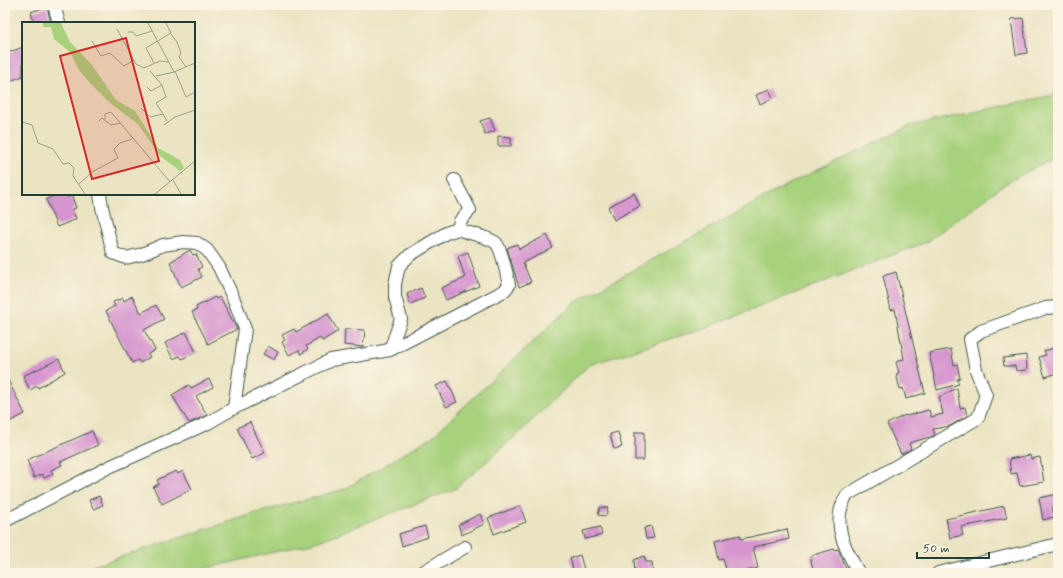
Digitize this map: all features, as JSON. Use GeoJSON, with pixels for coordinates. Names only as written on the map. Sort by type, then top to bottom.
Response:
{"type":"FeatureCollection","features":[{"type":"Feature","properties":{"kind":"street"},"geometry":{"type":"LineString","coordinates":[[54,5],[59,22]]}},
{"type":"Feature","properties":{"kind":"street"},"geometry":{"type":"LineString","coordinates":[[454,180],[470,210],[460,221],[458,229]]}},
{"type":"Feature","properties":{"kind":"street"},"geometry":{"type":"LineString","coordinates":[[100,195],[114,253],[126,258],[142,254],[163,245],[183,242],[197,243],[207,250],[219,268],[235,302],[245,329],[234,408]]}},
{"type":"Feature","properties":{"kind":"street"},"geometry":{"type":"LineString","coordinates":[[5,521],[109,467],[208,423],[234,408],[330,360],[390,350],[504,292],[509,285],[497,244],[490,240],[458,229],[446,233],[410,255],[399,266],[395,284],[395,297],[401,319],[390,350]]}},
{"type":"Feature","properties":{"kind":"street"},"geometry":{"type":"LineString","coordinates":[[859,573],[845,549],[839,525],[843,502],[848,495],[978,418],[986,395],[976,370],[970,339],[972,335],[1046,308],[1058,307]]}},
{"type":"Feature","properties":{"kind":"street"},"geometry":{"type":"LineString","coordinates":[[938,573],[1058,544]]}},
{"type":"Feature","properties":{"kind":"street"},"geometry":{"type":"LineString","coordinates":[[421,573],[465,547]]}},
{"type":"Feature","properties":{"kind":"green space"},"geometry":{"type":"Polygon","coordinates":[[[1058,94],[1058,157],[1043,163],[1005,184],[926,242],[708,327],[589,365],[518,434],[455,489],[316,542],[187,573],[80,573],[93,566],[256,513],[345,489],[433,436],[574,303],[787,185],[909,126],[1058,94]]]}},
{"type":"Feature","properties":{"kind":"building"},"geometry":{"type":"Polygon","coordinates":[[[47,7],[51,22],[34,22],[31,12],[47,7]]]}},
{"type":"Feature","properties":{"kind":"building"},"geometry":{"type":"Polygon","coordinates":[[[1023,18],[1027,53],[1016,55],[1011,19],[1023,18]]]}},
{"type":"Feature","properties":{"kind":"building"},"geometry":{"type":"Polygon","coordinates":[[[22,47],[22,76],[5,83],[5,54],[22,47]]]}},
{"type":"Feature","properties":{"kind":"building"},"geometry":{"type":"Polygon","coordinates":[[[769,89],[773,98],[760,104],[756,95],[769,89]]]}},
{"type":"Feature","properties":{"kind":"building"},"geometry":{"type":"Polygon","coordinates":[[[490,118],[495,131],[485,134],[480,121],[490,118]]]}},
{"type":"Feature","properties":{"kind":"building"},"geometry":{"type":"Polygon","coordinates":[[[498,136],[511,137],[511,146],[498,146],[498,136]]]}},
{"type":"Feature","properties":{"kind":"building"},"geometry":{"type":"Polygon","coordinates":[[[634,193],[640,206],[614,220],[608,207],[634,193]]]}},
{"type":"Feature","properties":{"kind":"building"},"geometry":{"type":"Polygon","coordinates":[[[56,195],[66,195],[67,197],[72,196],[76,208],[72,209],[76,219],[57,227],[46,199],[56,195]]]}},
{"type":"Feature","properties":{"kind":"building"},"geometry":{"type":"Polygon","coordinates":[[[547,235],[553,248],[523,263],[531,282],[519,287],[507,248],[517,244],[519,249],[547,235]]]}},
{"type":"Feature","properties":{"kind":"building"},"geometry":{"type":"Polygon","coordinates":[[[190,250],[193,255],[196,254],[202,267],[198,269],[202,277],[181,287],[170,262],[190,250]]]}},
{"type":"Feature","properties":{"kind":"building"},"geometry":{"type":"Polygon","coordinates":[[[468,252],[479,286],[446,300],[441,288],[465,278],[458,256],[468,252]]]}},
{"type":"Feature","properties":{"kind":"building"},"geometry":{"type":"Polygon","coordinates":[[[896,272],[925,393],[906,399],[903,388],[900,389],[896,374],[899,373],[896,362],[904,359],[895,309],[891,310],[883,276],[896,272]]]}},
{"type":"Feature","properties":{"kind":"building"},"geometry":{"type":"Polygon","coordinates":[[[421,288],[425,298],[410,304],[407,294],[421,288]]]}},
{"type":"Feature","properties":{"kind":"building"},"geometry":{"type":"Polygon","coordinates":[[[132,296],[141,313],[156,305],[164,319],[144,330],[155,350],[148,354],[150,357],[140,363],[138,360],[132,363],[106,311],[115,306],[113,302],[123,298],[124,301],[132,296]]]}},
{"type":"Feature","properties":{"kind":"building"},"geometry":{"type":"Polygon","coordinates":[[[215,297],[216,299],[220,297],[237,329],[208,344],[192,312],[197,310],[196,307],[215,297]]]}},
{"type":"Feature","properties":{"kind":"building"},"geometry":{"type":"Polygon","coordinates":[[[328,314],[338,331],[322,341],[320,338],[306,346],[308,349],[301,354],[299,350],[289,355],[282,342],[285,340],[282,335],[294,329],[296,332],[328,314]]]}},
{"type":"Feature","properties":{"kind":"building"},"geometry":{"type":"Polygon","coordinates":[[[345,329],[365,330],[363,347],[344,345],[345,329]]]}},
{"type":"Feature","properties":{"kind":"building"},"geometry":{"type":"Polygon","coordinates":[[[186,332],[196,352],[182,359],[180,356],[173,359],[165,343],[186,332]]]}},
{"type":"Feature","properties":{"kind":"building"},"geometry":{"type":"Polygon","coordinates":[[[268,346],[278,352],[274,360],[263,354],[268,346]]]}},
{"type":"Feature","properties":{"kind":"building"},"geometry":{"type":"Polygon","coordinates":[[[1058,347],[1058,373],[1045,377],[1039,357],[1046,355],[1044,351],[1058,347]]]}},
{"type":"Feature","properties":{"kind":"building"},"geometry":{"type":"Polygon","coordinates":[[[951,349],[954,365],[957,364],[960,378],[957,379],[959,384],[937,390],[929,353],[951,349]]]}},
{"type":"Feature","properties":{"kind":"building"},"geometry":{"type":"Polygon","coordinates":[[[1026,355],[1027,370],[1016,371],[1015,366],[1004,366],[1003,358],[1026,355]]]}},
{"type":"Feature","properties":{"kind":"building"},"geometry":{"type":"Polygon","coordinates":[[[59,359],[65,372],[38,388],[37,386],[30,390],[23,376],[59,359]]]}},
{"type":"Feature","properties":{"kind":"building"},"geometry":{"type":"Polygon","coordinates":[[[5,374],[25,414],[5,424],[5,374]]]}},
{"type":"Feature","properties":{"kind":"building"},"geometry":{"type":"Polygon","coordinates":[[[209,379],[213,387],[196,396],[207,415],[189,423],[172,395],[189,385],[191,388],[209,379]]]}},
{"type":"Feature","properties":{"kind":"building"},"geometry":{"type":"Polygon","coordinates":[[[447,381],[457,402],[446,407],[436,386],[447,381]]]}},
{"type":"Feature","properties":{"kind":"building"},"geometry":{"type":"Polygon","coordinates":[[[957,388],[960,408],[965,407],[967,416],[950,426],[933,429],[935,435],[909,443],[911,449],[901,454],[887,424],[905,415],[929,410],[931,417],[943,414],[939,397],[957,388]]]}},
{"type":"Feature","properties":{"kind":"building"},"geometry":{"type":"Polygon","coordinates":[[[250,422],[265,453],[252,459],[237,428],[250,422]]]}},
{"type":"Feature","properties":{"kind":"building"},"geometry":{"type":"Polygon","coordinates":[[[92,431],[98,445],[60,462],[62,465],[51,470],[53,474],[44,478],[42,474],[34,478],[27,460],[92,431]]]}},
{"type":"Feature","properties":{"kind":"building"},"geometry":{"type":"Polygon","coordinates":[[[618,432],[622,447],[614,449],[610,434],[618,432]]]}},
{"type":"Feature","properties":{"kind":"building"},"geometry":{"type":"Polygon","coordinates":[[[635,432],[644,432],[644,460],[635,460],[635,432]]]}},
{"type":"Feature","properties":{"kind":"building"},"geometry":{"type":"Polygon","coordinates":[[[1030,455],[1031,459],[1040,457],[1044,482],[1020,486],[1017,473],[1011,474],[1009,459],[1030,455]]]}},
{"type":"Feature","properties":{"kind":"building"},"geometry":{"type":"Polygon","coordinates":[[[176,471],[178,474],[183,471],[192,489],[162,504],[153,487],[159,484],[157,480],[176,471]]]}},
{"type":"Feature","properties":{"kind":"building"},"geometry":{"type":"Polygon","coordinates":[[[1058,494],[1058,506],[1052,507],[1054,517],[1043,520],[1039,498],[1058,494]]]}},
{"type":"Feature","properties":{"kind":"building"},"geometry":{"type":"Polygon","coordinates":[[[99,496],[103,505],[93,509],[89,500],[99,496]]]}},
{"type":"Feature","properties":{"kind":"building"},"geometry":{"type":"Polygon","coordinates":[[[520,506],[526,522],[494,534],[488,518],[520,506]]]}},
{"type":"Feature","properties":{"kind":"building"},"geometry":{"type":"Polygon","coordinates":[[[1004,506],[1007,518],[961,527],[963,535],[950,538],[946,519],[1004,506]]]}},
{"type":"Feature","properties":{"kind":"building"},"geometry":{"type":"Polygon","coordinates":[[[600,507],[608,508],[606,516],[598,515],[600,507]]]}},
{"type":"Feature","properties":{"kind":"building"},"geometry":{"type":"Polygon","coordinates":[[[480,514],[484,524],[462,535],[458,525],[480,514]]]}},
{"type":"Feature","properties":{"kind":"building"},"geometry":{"type":"Polygon","coordinates":[[[425,526],[428,537],[402,546],[399,534],[425,526]]]}},
{"type":"Feature","properties":{"kind":"building"},"geometry":{"type":"Polygon","coordinates":[[[651,526],[654,538],[646,539],[644,528],[651,526]]]}},
{"type":"Feature","properties":{"kind":"building"},"geometry":{"type":"Polygon","coordinates":[[[600,527],[602,535],[585,539],[583,531],[600,527]]]}},
{"type":"Feature","properties":{"kind":"building"},"geometry":{"type":"Polygon","coordinates":[[[787,529],[789,539],[753,547],[758,568],[737,573],[727,573],[723,559],[719,560],[715,541],[740,535],[741,539],[787,529]]]}},
{"type":"Feature","properties":{"kind":"building"},"geometry":{"type":"Polygon","coordinates":[[[838,549],[847,571],[836,573],[814,573],[810,556],[838,549]]]}},
{"type":"Feature","properties":{"kind":"building"},"geometry":{"type":"Polygon","coordinates":[[[580,555],[585,573],[574,573],[570,558],[580,555]]]}},
{"type":"Feature","properties":{"kind":"building"},"geometry":{"type":"Polygon","coordinates":[[[644,556],[646,562],[652,562],[653,573],[635,573],[634,560],[644,556]]]}}]}
